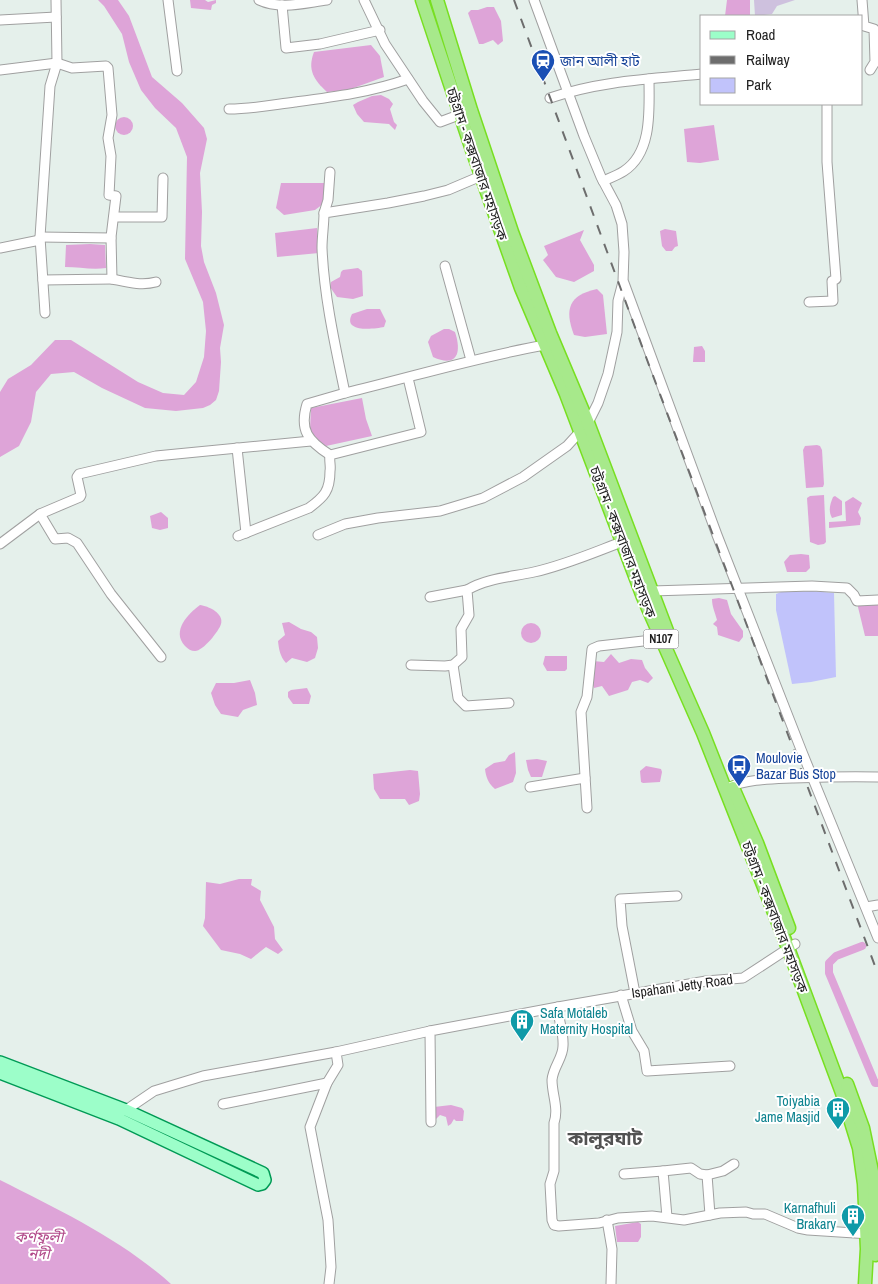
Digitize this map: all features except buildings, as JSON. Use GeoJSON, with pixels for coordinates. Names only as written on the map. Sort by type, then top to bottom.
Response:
{"type":"FeatureCollection","features":[{"type":"Feature","properties":{"kind":"highway","name":"চট্টগ্রাম - কক্সবাজার মহাসড়ক"},"geometry":{"type":"LineString","coordinates":[[422,0],[550,333],[627,540],[661,639],[728,787]]}},
{"type":"Feature","properties":{"kind":"highway","name":"চট্টগ্রাম - কক্সবাজার মহাসড়ক"},"geometry":{"type":"LineString","coordinates":[[437,0],[481,176],[521,288],[584,427]]}},
{"type":"Feature","properties":{"kind":"highway","name":"চট্টগ্রাম - কক্সবাজার মহাসড়ক"},"geometry":{"type":"LineString","coordinates":[[627,540],[652,592],[791,946],[842,1093],[859,1148],[870,1234],[873,1284]]}},
{"type":"Feature","properties":{"kind":"highway","name":"চট্টগ্রাম - কক্সবাজার মহাসড়ক"},"geometry":{"type":"LineString","coordinates":[[865,1284],[870,1234]]}},
{"type":"Feature","properties":{"kind":"main road"},"geometry":{"type":"LineString","coordinates":[[0,1062],[126,1110],[263,1172],[265,1180],[262,1184],[258,1185],[119,1119],[0,1073]]}},
{"type":"Feature","properties":{"kind":"street"},"geometry":{"type":"LineString","coordinates":[[45,313],[40,239],[50,86],[57,63],[56,0]]}},
{"type":"Feature","properties":{"kind":"street"},"geometry":{"type":"LineString","coordinates":[[168,0],[177,71]]}},
{"type":"Feature","properties":{"kind":"street"},"geometry":{"type":"LineString","coordinates":[[259,0],[268,4],[282,5],[326,0]]}},
{"type":"Feature","properties":{"kind":"street"},"geometry":{"type":"LineString","coordinates":[[364,0],[380,30],[385,44],[440,122],[466,112]]}},
{"type":"Feature","properties":{"kind":"street"},"geometry":{"type":"LineString","coordinates":[[318,535],[345,524],[440,511],[483,498],[523,478],[567,446],[584,427],[598,403],[608,374],[616,332],[618,301],[623,282],[624,252],[622,224],[616,205],[603,181],[584,136],[534,0]]}},
{"type":"Feature","properties":{"kind":"street"},"geometry":{"type":"LineString","coordinates":[[862,0],[864,26],[874,29],[875,62],[870,70]]}},
{"type":"Feature","properties":{"kind":"street"},"geometry":{"type":"LineString","coordinates":[[282,5],[286,48],[320,44],[380,30]]}},
{"type":"Feature","properties":{"kind":"street"},"geometry":{"type":"LineString","coordinates":[[0,20],[56,17]]}},
{"type":"Feature","properties":{"kind":"street"},"geometry":{"type":"LineString","coordinates":[[0,70],[57,63],[72,68],[106,66],[108,68],[112,115],[108,138],[111,156],[109,195],[116,196],[111,238],[112,279]]}},
{"type":"Feature","properties":{"kind":"street"},"geometry":{"type":"LineString","coordinates":[[550,98],[602,84],[700,74]]}},
{"type":"Feature","properties":{"kind":"street"},"geometry":{"type":"LineString","coordinates":[[229,109],[259,108],[326,98],[377,88],[408,79]]}},
{"type":"Feature","properties":{"kind":"street"},"geometry":{"type":"LineString","coordinates":[[603,181],[626,170],[642,149],[647,135],[649,79]]}},
{"type":"Feature","properties":{"kind":"street"},"geometry":{"type":"LineString","coordinates":[[809,302],[833,301],[832,281],[836,279],[827,170],[827,105]]}},
{"type":"Feature","properties":{"kind":"street"},"geometry":{"type":"LineString","coordinates":[[330,172],[328,200],[324,213],[322,248],[334,339],[345,393]]}},
{"type":"Feature","properties":{"kind":"street"},"geometry":{"type":"LineString","coordinates":[[324,213],[424,196],[448,190],[481,176]]}},
{"type":"Feature","properties":{"kind":"street"},"geometry":{"type":"LineString","coordinates":[[114,217],[162,217],[163,178]]}},
{"type":"Feature","properties":{"kind":"street"},"geometry":{"type":"LineString","coordinates":[[0,248],[40,239],[111,238]]}},
{"type":"Feature","properties":{"kind":"street"},"geometry":{"type":"LineString","coordinates":[[445,266],[471,360]]}},
{"type":"Feature","properties":{"kind":"street"},"geometry":{"type":"LineString","coordinates":[[43,280],[112,279],[132,284],[156,282]]}},
{"type":"Feature","properties":{"kind":"street"},"geometry":{"type":"LineString","coordinates":[[623,282],[738,589],[878,938]]}},
{"type":"Feature","properties":{"kind":"street"},"geometry":{"type":"LineString","coordinates":[[408,378],[421,432],[330,455],[310,441],[303,417],[307,404],[471,360],[545,344]]}},
{"type":"Feature","properties":{"kind":"street"},"geometry":{"type":"LineString","coordinates":[[0,544],[40,514],[80,497],[77,477],[79,474],[156,456],[310,441]]}},
{"type":"Feature","properties":{"kind":"street"},"geometry":{"type":"LineString","coordinates":[[237,448],[242,535],[309,508],[318,502],[328,491],[330,455]]}},
{"type":"Feature","properties":{"kind":"street"},"geometry":{"type":"LineString","coordinates":[[40,514],[54,539],[68,538],[78,543],[111,594],[162,657]]}},
{"type":"Feature","properties":{"kind":"street"},"geometry":{"type":"LineString","coordinates":[[430,597],[467,590],[490,581],[536,572],[627,540]]}},
{"type":"Feature","properties":{"kind":"street"},"geometry":{"type":"LineString","coordinates":[[652,592],[812,586],[847,588],[857,601],[878,600]]}},
{"type":"Feature","properties":{"kind":"street"},"geometry":{"type":"LineString","coordinates":[[411,665],[453,665],[462,657],[461,629],[469,615],[467,590]]}},
{"type":"Feature","properties":{"kind":"street"},"geometry":{"type":"LineString","coordinates":[[587,808],[581,712],[587,697],[592,649],[598,646],[661,639]]}},
{"type":"Feature","properties":{"kind":"street"},"geometry":{"type":"LineString","coordinates":[[453,665],[458,698],[466,706],[509,704]]}},
{"type":"Feature","properties":{"kind":"street"},"geometry":{"type":"LineString","coordinates":[[728,787],[755,780],[812,776],[878,776]]}},
{"type":"Feature","properties":{"kind":"street"},"geometry":{"type":"LineString","coordinates":[[530,787],[585,778]]}},
{"type":"Feature","properties":{"kind":"street"},"geometry":{"type":"LineString","coordinates":[[635,993],[622,926],[620,899],[677,896]]}},
{"type":"Feature","properties":{"kind":"street"},"geometry":{"type":"LineString","coordinates":[[866,907],[878,905]]}},
{"type":"Feature","properties":{"kind":"street","name":"Ispahani Jetty Road"},"geometry":{"type":"LineString","coordinates":[[126,1110],[154,1091],[203,1076],[336,1052],[621,995],[706,981],[742,978],[791,946]]}},
{"type":"Feature","properties":{"kind":"street"},"geometry":{"type":"LineString","coordinates":[[621,995],[632,1031],[644,1051],[647,1071],[730,1066]]}},
{"type":"Feature","properties":{"kind":"street"},"geometry":{"type":"LineString","coordinates":[[558,1007],[564,1045],[553,1073],[552,1083],[556,1116],[554,1123],[554,1171],[550,1184],[552,1220],[554,1225],[600,1223],[607,1220],[652,1216],[684,1220],[710,1215],[746,1212],[765,1214],[798,1228],[814,1231],[870,1234]]}},
{"type":"Feature","properties":{"kind":"street"},"geometry":{"type":"LineString","coordinates":[[430,1032],[431,1122]]}},
{"type":"Feature","properties":{"kind":"street"},"geometry":{"type":"LineString","coordinates":[[328,1284],[331,1253],[328,1220],[310,1127],[327,1084],[338,1066],[336,1052]]}},
{"type":"Feature","properties":{"kind":"street"},"geometry":{"type":"LineString","coordinates":[[223,1104],[327,1084]]}},
{"type":"Feature","properties":{"kind":"street"},"geometry":{"type":"LineString","coordinates":[[624,1174],[691,1168],[700,1174],[707,1175],[723,1171],[734,1164]]}},
{"type":"Feature","properties":{"kind":"street"},"geometry":{"type":"LineString","coordinates":[[663,1171],[668,1217]]}},
{"type":"Feature","properties":{"kind":"street"},"geometry":{"type":"LineString","coordinates":[[707,1175],[710,1215]]}},
{"type":"Feature","properties":{"kind":"street"},"geometry":{"type":"LineString","coordinates":[[607,1220],[612,1249],[611,1284]]}},
{"type":"Feature","properties":{"kind":"shaded area"},"geometry":{"type":"Polygon","coordinates":[[[754,0],[795,0],[777,6],[772,14],[755,15],[754,0]]]}},
{"type":"Feature","properties":{"kind":"green space"},"geometry":{"type":"Polygon","coordinates":[[[812,591],[834,593],[836,677],[792,684],[776,610],[776,594],[781,592],[812,591]]]}},
{"type":"Feature","properties":{"kind":"water"},"geometry":{"type":"Polygon","coordinates":[[[98,0],[118,0],[129,16],[152,77],[182,103],[204,128],[207,139],[200,173],[201,246],[204,262],[216,293],[224,325],[220,348],[219,391],[216,400],[203,408],[176,411],[145,408],[102,388],[74,372],[51,374],[36,392],[31,422],[19,446],[0,457],[0,392],[8,379],[31,365],[55,340],[71,340],[138,382],[163,393],[184,395],[196,382],[204,357],[206,331],[203,302],[185,259],[187,157],[176,128],[155,108],[141,90],[129,62],[122,34],[98,0]]]}},
{"type":"Feature","properties":{"kind":"water"},"geometry":{"type":"Polygon","coordinates":[[[190,0],[205,0],[208,2],[216,0],[216,3],[212,5],[211,10],[191,8],[190,0]]]}},
{"type":"Feature","properties":{"kind":"water"},"geometry":{"type":"Polygon","coordinates":[[[727,0],[750,0],[750,15],[725,15],[727,0]]]}},
{"type":"Feature","properties":{"kind":"water"},"geometry":{"type":"Polygon","coordinates":[[[494,7],[501,21],[503,41],[498,45],[493,40],[479,44],[468,13],[471,10],[494,7]]]}},
{"type":"Feature","properties":{"kind":"water"},"geometry":{"type":"Polygon","coordinates":[[[371,45],[380,56],[384,77],[348,90],[327,92],[315,79],[311,64],[314,52],[371,45]]]}},
{"type":"Feature","properties":{"kind":"water"},"geometry":{"type":"Polygon","coordinates":[[[381,95],[389,99],[393,104],[390,109],[394,122],[397,125],[395,130],[389,124],[364,122],[357,114],[353,105],[372,96],[381,95]]]}},
{"type":"Feature","properties":{"kind":"water"},"geometry":{"type":"Polygon","coordinates":[[[124,117],[130,120],[133,126],[130,132],[124,135],[118,132],[115,126],[118,120],[124,117]]]}},
{"type":"Feature","properties":{"kind":"water"},"geometry":{"type":"Polygon","coordinates":[[[714,125],[719,160],[700,163],[687,162],[684,129],[714,125]]]}},
{"type":"Feature","properties":{"kind":"water"},"geometry":{"type":"Polygon","coordinates":[[[281,183],[325,183],[327,188],[323,204],[315,210],[284,215],[276,208],[281,183]]]}},
{"type":"Feature","properties":{"kind":"water"},"geometry":{"type":"Polygon","coordinates":[[[317,228],[319,253],[277,257],[275,233],[317,228]]]}},
{"type":"Feature","properties":{"kind":"water"},"geometry":{"type":"Polygon","coordinates":[[[665,229],[676,231],[678,246],[672,251],[666,251],[662,246],[660,231],[665,229]]]}},
{"type":"Feature","properties":{"kind":"water"},"geometry":{"type":"Polygon","coordinates":[[[584,230],[580,240],[594,265],[594,271],[574,282],[556,277],[543,260],[548,255],[544,246],[584,230]]]}},
{"type":"Feature","properties":{"kind":"water"},"geometry":{"type":"Polygon","coordinates":[[[66,245],[105,245],[106,268],[65,267],[66,245]]]}},
{"type":"Feature","properties":{"kind":"water"},"geometry":{"type":"Polygon","coordinates":[[[358,268],[362,271],[363,296],[353,299],[337,297],[330,287],[331,282],[340,277],[343,270],[358,268]]]}},
{"type":"Feature","properties":{"kind":"water"},"geometry":{"type":"Polygon","coordinates":[[[597,289],[603,295],[607,334],[585,337],[574,335],[569,318],[571,304],[580,295],[597,289]]]}},
{"type":"Feature","properties":{"kind":"water"},"geometry":{"type":"Polygon","coordinates":[[[367,309],[380,309],[386,321],[384,327],[360,328],[351,324],[352,314],[367,309]]]}},
{"type":"Feature","properties":{"kind":"water"},"geometry":{"type":"Polygon","coordinates":[[[444,329],[455,332],[458,346],[456,356],[448,361],[433,357],[428,342],[431,336],[444,329]]]}},
{"type":"Feature","properties":{"kind":"water"},"geometry":{"type":"Polygon","coordinates":[[[702,346],[705,351],[705,362],[693,362],[694,347],[702,346]]]}},
{"type":"Feature","properties":{"kind":"water"},"geometry":{"type":"Polygon","coordinates":[[[362,398],[372,436],[326,446],[315,443],[310,429],[311,408],[362,398]]]}},
{"type":"Feature","properties":{"kind":"water"},"geometry":{"type":"Polygon","coordinates":[[[817,445],[822,450],[824,484],[823,487],[806,488],[803,450],[805,446],[817,445]]]}},
{"type":"Feature","properties":{"kind":"water"},"geometry":{"type":"Polygon","coordinates":[[[824,495],[826,542],[818,545],[810,542],[807,498],[824,495]]]}},
{"type":"Feature","properties":{"kind":"water"},"geometry":{"type":"Polygon","coordinates":[[[835,496],[842,501],[842,515],[832,518],[830,508],[835,496]]]}},
{"type":"Feature","properties":{"kind":"water"},"geometry":{"type":"Polygon","coordinates":[[[853,497],[862,503],[858,512],[861,518],[860,525],[829,528],[829,522],[846,521],[845,502],[853,497]]]}},
{"type":"Feature","properties":{"kind":"water"},"geometry":{"type":"Polygon","coordinates":[[[161,512],[168,518],[168,528],[160,530],[152,528],[150,516],[161,512]]]}},
{"type":"Feature","properties":{"kind":"water"},"geometry":{"type":"Polygon","coordinates":[[[790,555],[809,555],[810,568],[806,572],[787,572],[784,562],[790,555]]]}},
{"type":"Feature","properties":{"kind":"water"},"geometry":{"type":"Polygon","coordinates":[[[712,599],[727,600],[731,614],[743,631],[743,637],[739,642],[718,635],[717,627],[713,624],[717,620],[712,599]]]}},
{"type":"Feature","properties":{"kind":"water"},"geometry":{"type":"Polygon","coordinates":[[[857,603],[878,603],[878,636],[865,636],[857,603]]]}},
{"type":"Feature","properties":{"kind":"water"},"geometry":{"type":"Polygon","coordinates":[[[200,605],[218,613],[221,624],[214,636],[206,644],[194,651],[186,647],[181,640],[180,629],[186,618],[200,605]]]}},
{"type":"Feature","properties":{"kind":"water"},"geometry":{"type":"Polygon","coordinates":[[[289,622],[311,632],[317,637],[318,648],[315,658],[307,662],[292,658],[286,663],[280,653],[278,641],[285,635],[282,623],[289,622]]]}},
{"type":"Feature","properties":{"kind":"water"},"geometry":{"type":"Polygon","coordinates":[[[531,623],[538,626],[541,633],[538,640],[531,643],[524,640],[521,633],[524,626],[531,623]]]}},
{"type":"Feature","properties":{"kind":"water"},"geometry":{"type":"Polygon","coordinates":[[[611,654],[619,663],[631,659],[642,660],[645,668],[653,678],[648,683],[640,680],[632,682],[628,690],[609,696],[602,686],[594,688],[591,680],[593,661],[604,662],[611,654]]]}},
{"type":"Feature","properties":{"kind":"water"},"geometry":{"type":"Polygon","coordinates":[[[545,656],[567,656],[567,669],[565,671],[547,671],[543,664],[545,656]]]}},
{"type":"Feature","properties":{"kind":"water"},"geometry":{"type":"Polygon","coordinates":[[[250,680],[257,705],[243,710],[238,717],[221,714],[215,705],[211,693],[216,683],[234,683],[250,680]]]}},
{"type":"Feature","properties":{"kind":"water"},"geometry":{"type":"Polygon","coordinates":[[[307,688],[311,696],[309,704],[293,704],[288,697],[288,692],[307,688]]]}},
{"type":"Feature","properties":{"kind":"water"},"geometry":{"type":"Polygon","coordinates":[[[515,752],[516,773],[513,782],[495,789],[488,780],[485,769],[494,763],[505,761],[509,755],[515,752]]]}},
{"type":"Feature","properties":{"kind":"water"},"geometry":{"type":"Polygon","coordinates":[[[537,759],[547,761],[542,777],[531,777],[526,760],[537,759]]]}},
{"type":"Feature","properties":{"kind":"water"},"geometry":{"type":"Polygon","coordinates":[[[646,766],[661,769],[660,782],[641,782],[640,771],[646,766]]]}},
{"type":"Feature","properties":{"kind":"water"},"geometry":{"type":"Polygon","coordinates":[[[410,770],[418,771],[419,801],[409,805],[405,799],[380,799],[374,789],[373,774],[410,770]]]}},
{"type":"Feature","properties":{"kind":"water"},"geometry":{"type":"Polygon","coordinates":[[[239,879],[252,879],[251,885],[261,891],[260,900],[274,927],[275,939],[283,950],[278,954],[266,947],[251,959],[240,954],[221,950],[203,926],[206,882],[220,884],[239,879]]]}},
{"type":"Feature","properties":{"kind":"water"},"geometry":{"type":"Polygon","coordinates":[[[451,1105],[462,1108],[464,1111],[463,1121],[456,1121],[454,1119],[448,1126],[446,1117],[440,1115],[433,1122],[434,1107],[451,1105]]]}},
{"type":"Feature","properties":{"kind":"water","name":"কর্ণফুলী নদী"},"geometry":{"type":"Polygon","coordinates":[[[0,1180],[89,1226],[131,1253],[171,1284],[0,1284],[0,1180]]]}},
{"type":"Feature","properties":{"kind":"water"},"geometry":{"type":"Polygon","coordinates":[[[638,1222],[641,1224],[641,1237],[638,1242],[617,1242],[615,1226],[638,1222]]]}},
{"type":"Feature","properties":{"kind":"waterway"},"geometry":{"type":"LineString","coordinates":[[862,946],[836,956],[829,963],[829,973],[875,1083],[878,1083]]}},
{"type":"Feature","properties":{"kind":"railway"},"geometry":{"type":"LineString","coordinates":[[514,0],[878,974]]}},
{"type":"Feature","properties":{"kind":"place","name":"জান আলী হাট"},"geometry":{"type":"Point","coordinates":[543,82]}},
{"type":"Feature","properties":{"kind":"place","name":"Moulovie Bazar Bus Stop"},"geometry":{"type":"Point","coordinates":[739,787]}},
{"type":"Feature","properties":{"kind":"place","name":"Safa Motaleb Maternity Hospital"},"geometry":{"type":"Point","coordinates":[522,1042]}},
{"type":"Feature","properties":{"kind":"place","name":"Toiyabia Jame Masjid"},"geometry":{"type":"Point","coordinates":[838,1130]}},
{"type":"Feature","properties":{"kind":"place","name":"Karnafhuli Brakary"},"geometry":{"type":"Point","coordinates":[853,1237]}},
{"type":"Feature","properties":{"kind":"district","name":"কালুরঘাট"},"geometry":{"type":"Point","coordinates":[605,1138]}}]}
